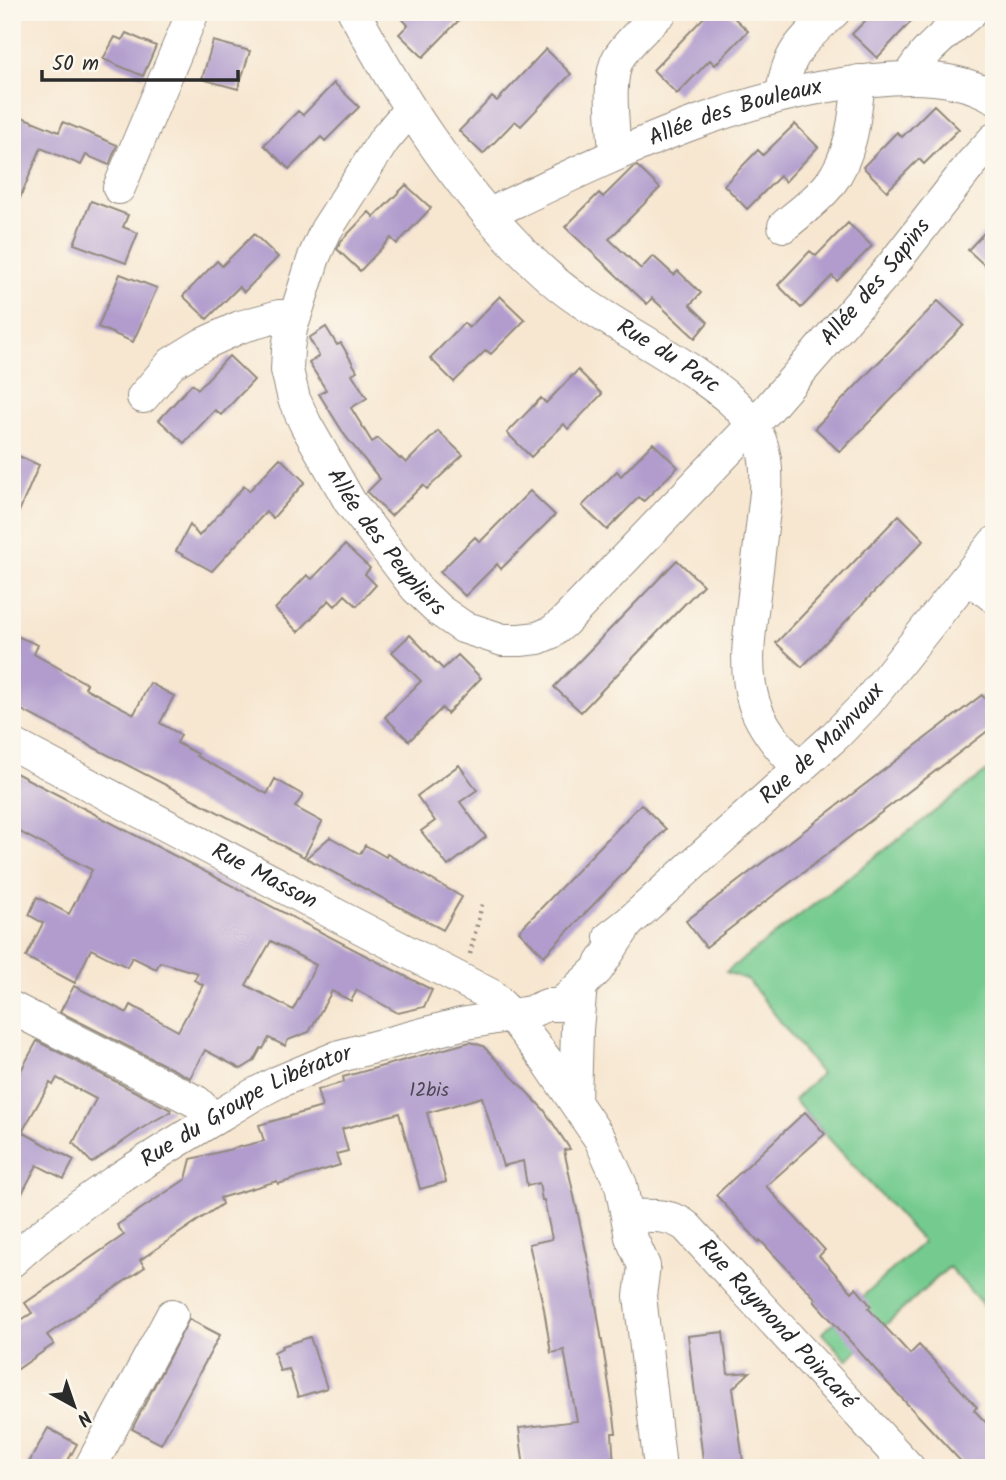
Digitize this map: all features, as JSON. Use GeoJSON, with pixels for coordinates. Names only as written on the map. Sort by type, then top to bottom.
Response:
{"type":"FeatureCollection","features":[{"type":"Feature","properties":{"kind":"street"},"geometry":{"type":"LineString","coordinates":[[120,188],[193,12]]}},
{"type":"Feature","properties":{"kind":"street","name":"Rue du Parc"},"geometry":{"type":"LineString","coordinates":[[354,12],[410,109],[452,170],[517,246],[556,283],[581,302],[713,386],[732,401],[753,425],[764,448],[766,493],[748,648],[750,683],[754,702],[763,722],[782,750],[800,769]]}},
{"type":"Feature","properties":{"kind":"street"},"geometry":{"type":"LineString","coordinates":[[615,154],[611,87],[617,59],[660,12]]}},
{"type":"Feature","properties":{"kind":"street"},"geometry":{"type":"LineString","coordinates":[[782,95],[784,76],[790,60],[801,43],[834,12]]}},
{"type":"Feature","properties":{"kind":"street"},"geometry":{"type":"LineString","coordinates":[[908,78],[925,52],[971,12]]}},
{"type":"Feature","properties":{"kind":"street","name":"Allée des Bouleaux"},"geometry":{"type":"LineString","coordinates":[[489,216],[615,154],[708,117],[782,95],[844,82],[908,78],[968,86],[994,97]]}},
{"type":"Feature","properties":{"kind":"street"},"geometry":{"type":"LineString","coordinates":[[784,226],[820,195],[839,170],[854,122],[859,81]]}},
{"type":"Feature","properties":{"kind":"street","name":"Allée des Peupliers"},"geometry":{"type":"LineString","coordinates":[[410,109],[384,140],[326,230],[314,257],[295,317],[288,349],[287,370],[294,399],[306,425],[350,502],[416,588],[440,611],[463,627],[503,640],[538,638],[552,632],[565,622],[753,425]]}},
{"type":"Feature","properties":{"kind":"street","name":"Allée des Sapins"},"geometry":{"type":"LineString","coordinates":[[753,425],[883,277],[971,164],[994,139]]}},
{"type":"Feature","properties":{"kind":"street"},"geometry":{"type":"LineString","coordinates":[[143,397],[172,363],[202,344],[240,327],[279,316],[295,317]]}},
{"type":"Feature","properties":{"kind":"street","name":"Rue de Mainvaux"},"geometry":{"type":"LineString","coordinates":[[547,1005],[553,981],[627,924],[800,769],[867,703],[994,543]]}},
{"type":"Feature","properties":{"kind":"street"},"geometry":{"type":"LineString","coordinates":[[968,577],[994,597]]}},
{"type":"Feature","properties":{"kind":"street","name":"Rue Masson"},"geometry":{"type":"LineString","coordinates":[[12,744],[491,995],[511,1015],[547,1061],[600,1139],[621,1185],[629,1226],[644,1266],[640,1296],[660,1468]]}},
{"type":"Feature","properties":{"kind":"street","name":"Rue de Mainvaux"},"geometry":{"type":"LineString","coordinates":[[511,1015],[530,1012],[547,1005],[560,1005],[597,970],[627,924]]}},
{"type":"Feature","properties":{"kind":"street"},"geometry":{"type":"LineString","coordinates":[[575,1101],[580,985]]}},
{"type":"Feature","properties":{"kind":"street"},"geometry":{"type":"LineString","coordinates":[[12,1008],[197,1102],[214,1119]]}},
{"type":"Feature","properties":{"kind":"street","name":"Rue du Groupe Libérator"},"geometry":{"type":"LineString","coordinates":[[12,1261],[40,1235],[107,1185],[278,1082],[340,1056],[461,1024],[511,1015]]}},
{"type":"Feature","properties":{"kind":"street","name":"Rue Raymond Poincaré"},"geometry":{"type":"LineString","coordinates":[[629,1226],[649,1216],[675,1218],[687,1227],[909,1468]]}},
{"type":"Feature","properties":{"kind":"street"},"geometry":{"type":"LineString","coordinates":[[90,1468],[172,1315]]}},
{"type":"Feature","properties":{"kind":"path"},"geometry":{"type":"LineString","coordinates":[[463,981],[482,904]]}},
{"type":"Feature","properties":{"kind":"green space"},"geometry":{"type":"Polygon","coordinates":[[[994,756],[994,1317],[949,1267],[847,1360],[822,1333],[923,1242],[794,1100],[821,1074],[748,980],[726,972],[991,768],[994,756]]]}},
{"type":"Feature","properties":{"kind":"building"},"geometry":{"type":"Polygon","coordinates":[[[396,12],[467,12],[423,57],[399,34],[408,25],[396,12]]]}},
{"type":"Feature","properties":{"kind":"building"},"geometry":{"type":"Polygon","coordinates":[[[709,12],[728,12],[748,31],[715,65],[710,60],[677,94],[653,70],[709,12]]]}},
{"type":"Feature","properties":{"kind":"building"},"geometry":{"type":"Polygon","coordinates":[[[874,12],[920,12],[877,58],[852,34],[874,12]]]}},
{"type":"Feature","properties":{"kind":"building"},"geometry":{"type":"Polygon","coordinates":[[[126,33],[156,46],[143,76],[103,59],[115,37],[122,40],[126,33]]]}},
{"type":"Feature","properties":{"kind":"building"},"geometry":{"type":"Polygon","coordinates":[[[213,41],[250,51],[238,89],[202,79],[213,41]]]}},
{"type":"Feature","properties":{"kind":"building"},"geometry":{"type":"Polygon","coordinates":[[[546,49],[571,74],[521,126],[515,121],[483,154],[459,131],[492,97],[497,101],[546,49]]]}},
{"type":"Feature","properties":{"kind":"building"},"geometry":{"type":"Polygon","coordinates":[[[334,83],[359,107],[325,141],[321,137],[289,169],[264,145],[298,111],[303,115],[334,83]]]}},
{"type":"Feature","properties":{"kind":"building"},"geometry":{"type":"Polygon","coordinates":[[[934,105],[959,129],[924,164],[919,159],[887,191],[863,167],[897,132],[902,137],[934,105]]]}},
{"type":"Feature","properties":{"kind":"building"},"geometry":{"type":"Polygon","coordinates":[[[12,113],[59,132],[63,122],[117,145],[109,165],[86,155],[81,165],[41,148],[12,217],[12,113]]]}},
{"type":"Feature","properties":{"kind":"building"},"geometry":{"type":"Polygon","coordinates":[[[795,124],[818,147],[785,182],[780,176],[747,209],[724,185],[758,150],[763,155],[795,124]]]}},
{"type":"Feature","properties":{"kind":"building"},"geometry":{"type":"Polygon","coordinates":[[[637,166],[660,188],[609,239],[641,269],[653,256],[674,275],[678,271],[701,293],[690,305],[708,322],[695,338],[652,298],[647,304],[565,227],[599,193],[603,197],[637,166]]]}},
{"type":"Feature","properties":{"kind":"building"},"geometry":{"type":"Polygon","coordinates":[[[406,185],[431,208],[397,244],[391,238],[360,271],[337,249],[341,241],[369,212],[374,217],[406,185]]]}},
{"type":"Feature","properties":{"kind":"building"},"geometry":{"type":"Polygon","coordinates":[[[91,201],[128,215],[123,227],[138,233],[126,263],[74,244],[91,201]]]}},
{"type":"Feature","properties":{"kind":"building"},"geometry":{"type":"Polygon","coordinates":[[[994,222],[994,274],[968,250],[994,222]]]}},
{"type":"Feature","properties":{"kind":"building"},"geometry":{"type":"Polygon","coordinates":[[[848,223],[872,246],[837,281],[832,276],[801,308],[778,285],[810,251],[816,256],[848,223]]]}},
{"type":"Feature","properties":{"kind":"building"},"geometry":{"type":"Polygon","coordinates":[[[254,234],[278,257],[244,292],[239,287],[207,319],[183,296],[217,261],[222,266],[254,234]]]}},
{"type":"Feature","properties":{"kind":"building"},"geometry":{"type":"Polygon","coordinates":[[[120,274],[157,288],[133,342],[98,327],[120,274]]]}},
{"type":"Feature","properties":{"kind":"building"},"geometry":{"type":"Polygon","coordinates":[[[500,296],[525,320],[491,354],[486,350],[454,382],[430,358],[464,323],[469,328],[500,296]]]}},
{"type":"Feature","properties":{"kind":"building"},"geometry":{"type":"Polygon","coordinates":[[[938,301],[964,325],[840,452],[815,428],[938,301]]]}},
{"type":"Feature","properties":{"kind":"building"},"geometry":{"type":"Polygon","coordinates":[[[326,327],[337,345],[341,343],[357,371],[352,374],[367,398],[351,408],[372,442],[378,438],[406,463],[438,431],[463,455],[427,489],[423,485],[391,516],[367,492],[380,479],[346,437],[319,394],[326,390],[309,363],[319,356],[309,338],[326,327]]]}},
{"type":"Feature","properties":{"kind":"building"},"geometry":{"type":"Polygon","coordinates":[[[229,356],[254,380],[221,415],[215,410],[184,443],[159,420],[192,384],[198,389],[229,356]]]}},
{"type":"Feature","properties":{"kind":"building"},"geometry":{"type":"Polygon","coordinates":[[[578,370],[602,394],[568,429],[564,424],[531,457],[507,433],[541,398],[546,403],[578,370]]]}},
{"type":"Feature","properties":{"kind":"building"},"geometry":{"type":"Polygon","coordinates":[[[653,443],[678,467],[644,501],[639,497],[607,530],[582,506],[617,471],[621,476],[653,443]]]}},
{"type":"Feature","properties":{"kind":"building"},"geometry":{"type":"Polygon","coordinates":[[[12,453],[39,465],[12,528],[12,453]]]}},
{"type":"Feature","properties":{"kind":"building"},"geometry":{"type":"Polygon","coordinates":[[[280,458],[305,482],[273,518],[266,512],[212,571],[176,551],[190,525],[199,536],[244,486],[249,491],[280,458]]]}},
{"type":"Feature","properties":{"kind":"building"},"geometry":{"type":"Polygon","coordinates":[[[530,491],[555,515],[501,569],[497,564],[465,596],[440,572],[475,537],[480,542],[530,491]]]}},
{"type":"Feature","properties":{"kind":"building"},"geometry":{"type":"Polygon","coordinates":[[[899,515],[924,540],[802,667],[776,643],[899,515]]]}},
{"type":"Feature","properties":{"kind":"building"},"geometry":{"type":"Polygon","coordinates":[[[345,545],[370,568],[365,574],[376,585],[357,606],[345,595],[335,606],[329,600],[298,632],[275,609],[307,575],[312,579],[345,545]]]}},
{"type":"Feature","properties":{"kind":"building"},"geometry":{"type":"Polygon","coordinates":[[[677,560],[703,585],[581,712],[554,687],[677,560]]]}},
{"type":"Feature","properties":{"kind":"building"},"geometry":{"type":"Polygon","coordinates":[[[12,634],[38,645],[34,654],[87,684],[85,688],[134,714],[150,683],[174,696],[160,723],[181,735],[177,743],[267,794],[275,779],[303,795],[295,807],[322,822],[304,857],[12,705],[12,634]]]}},
{"type":"Feature","properties":{"kind":"building"},"geometry":{"type":"Polygon","coordinates":[[[410,635],[443,669],[458,655],[481,678],[447,714],[442,708],[409,741],[385,717],[421,681],[392,652],[410,635]]]}},
{"type":"Feature","properties":{"kind":"building"},"geometry":{"type":"Polygon","coordinates":[[[982,695],[994,710],[994,726],[706,947],[686,921],[982,695]]]}},
{"type":"Feature","properties":{"kind":"building"},"geometry":{"type":"Polygon","coordinates":[[[459,765],[477,790],[460,802],[486,837],[448,866],[421,831],[435,821],[417,796],[459,765]]]}},
{"type":"Feature","properties":{"kind":"building"},"geometry":{"type":"Polygon","coordinates":[[[12,771],[432,990],[424,1007],[398,1013],[357,990],[351,1001],[332,991],[309,1032],[288,1040],[285,1046],[269,1038],[254,1061],[241,1069],[205,1050],[190,1078],[60,1012],[74,986],[127,1013],[131,1005],[178,1031],[203,985],[194,980],[198,973],[160,962],[156,969],[132,957],[127,967],[91,949],[75,983],[26,957],[43,923],[29,915],[37,897],[69,914],[92,870],[12,828],[12,771]],[[271,941],[246,985],[293,1010],[316,965],[271,941]]]}},
{"type":"Feature","properties":{"kind":"building"},"geometry":{"type":"Polygon","coordinates":[[[641,804],[666,829],[544,956],[519,931],[641,804]]]}},
{"type":"Feature","properties":{"kind":"building"},"geometry":{"type":"Polygon","coordinates":[[[330,837],[360,854],[365,845],[386,857],[387,854],[462,897],[443,930],[306,858],[330,837]]]}},
{"type":"Feature","properties":{"kind":"building"},"geometry":{"type":"Polygon","coordinates":[[[37,1041],[171,1110],[92,1163],[73,1143],[96,1099],[57,1078],[53,1085],[50,1083],[22,1132],[74,1160],[64,1179],[37,1165],[12,1212],[12,1087],[37,1041]]]}},
{"type":"Feature","properties":{"kind":"building"},"geometry":{"type":"Polygon","coordinates":[[[470,1042],[483,1046],[544,1110],[570,1149],[564,1150],[591,1274],[613,1409],[616,1433],[612,1433],[614,1468],[524,1468],[519,1428],[577,1421],[564,1350],[551,1353],[529,1244],[552,1239],[544,1200],[539,1183],[527,1186],[523,1161],[503,1166],[482,1097],[427,1113],[446,1182],[420,1189],[399,1113],[342,1129],[348,1151],[336,1154],[340,1165],[220,1198],[222,1204],[140,1260],[145,1267],[47,1335],[54,1344],[12,1373],[12,1326],[32,1313],[25,1303],[124,1235],[117,1225],[186,1179],[191,1159],[264,1141],[259,1125],[322,1107],[317,1090],[344,1082],[343,1077],[470,1042]]]}},
{"type":"Feature","properties":{"kind":"building"},"geometry":{"type":"Polygon","coordinates":[[[805,1112],[825,1134],[766,1186],[825,1250],[819,1256],[852,1292],[856,1288],[871,1306],[868,1308],[910,1354],[919,1345],[977,1407],[974,1410],[994,1431],[994,1468],[967,1468],[814,1301],[816,1299],[716,1195],[805,1112]]]}},
{"type":"Feature","properties":{"kind":"building"},"geometry":{"type":"Polygon","coordinates":[[[189,1319],[220,1335],[161,1444],[132,1429],[189,1319]]]}},
{"type":"Feature","properties":{"kind":"building"},"geometry":{"type":"Polygon","coordinates":[[[723,1332],[728,1374],[750,1372],[733,1388],[744,1468],[704,1468],[688,1336],[723,1332]]]}},
{"type":"Feature","properties":{"kind":"building"},"geometry":{"type":"Polygon","coordinates":[[[310,1337],[327,1388],[298,1397],[289,1369],[280,1371],[274,1352],[282,1346],[310,1337]]]}},
{"type":"Feature","properties":{"kind":"building"},"geometry":{"type":"Polygon","coordinates":[[[48,1428],[77,1444],[64,1468],[26,1468],[48,1428]]]}}]}
